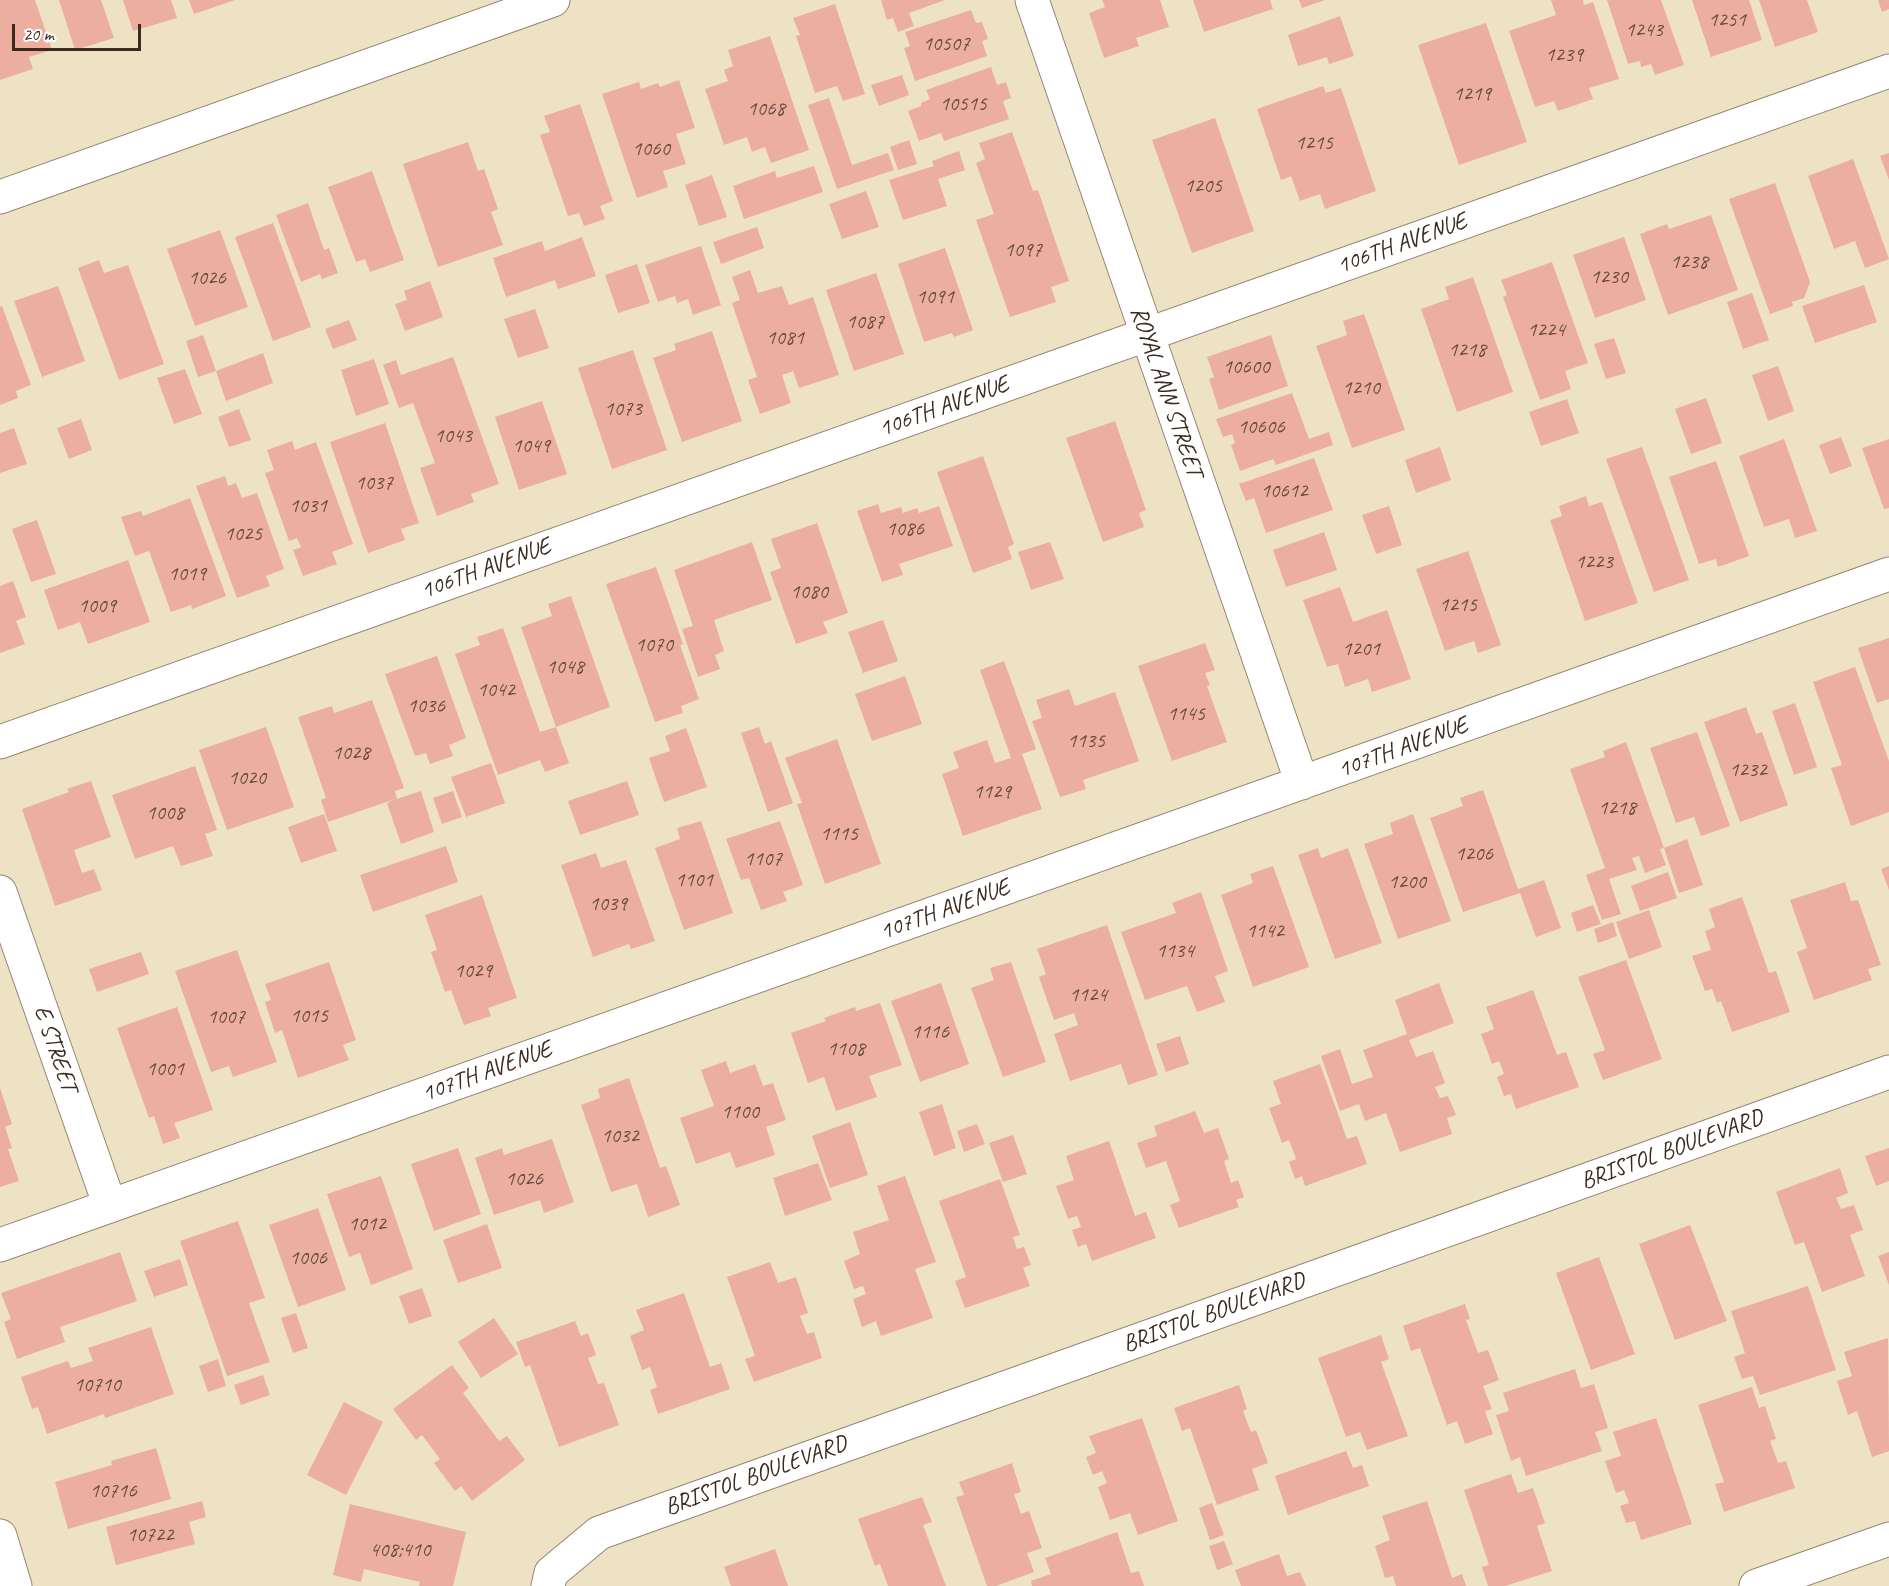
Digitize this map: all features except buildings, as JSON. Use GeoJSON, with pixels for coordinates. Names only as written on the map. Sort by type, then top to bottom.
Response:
{"type":"FeatureCollection","features":[{"type":"Feature","properties":{"kind":"street"},"geometry":{"type":"LineString","coordinates":[[0,197],[553,0]]}},
{"type":"Feature","properties":{"kind":"street","name":"ROYAL ANN STREET"},"geometry":{"type":"LineString","coordinates":[[1032,0],[1302,783]]}},
{"type":"Feature","properties":{"kind":"street","name":"106TH AVENUE"},"geometry":{"type":"LineString","coordinates":[[0,742],[1889,71]]}},
{"type":"Feature","properties":{"kind":"street","name":"107TH AVENUE"},"geometry":{"type":"LineString","coordinates":[[0,1245],[1889,574]]}},
{"type":"Feature","properties":{"kind":"street","name":"E STREET"},"geometry":{"type":"LineString","coordinates":[[0,892],[110,1206]]}},
{"type":"Feature","properties":{"kind":"street","name":"BRISTOL BOULEVARD"},"geometry":{"type":"LineString","coordinates":[[549,1580],[599,1533],[1889,1072]]}},
{"type":"Feature","properties":{"kind":"street"},"geometry":{"type":"LineString","coordinates":[[0,1536],[15,1586]]}},
{"type":"Feature","properties":{"kind":"street"},"geometry":{"type":"LineString","coordinates":[[1756,1586],[1889,1539]]}}]}
